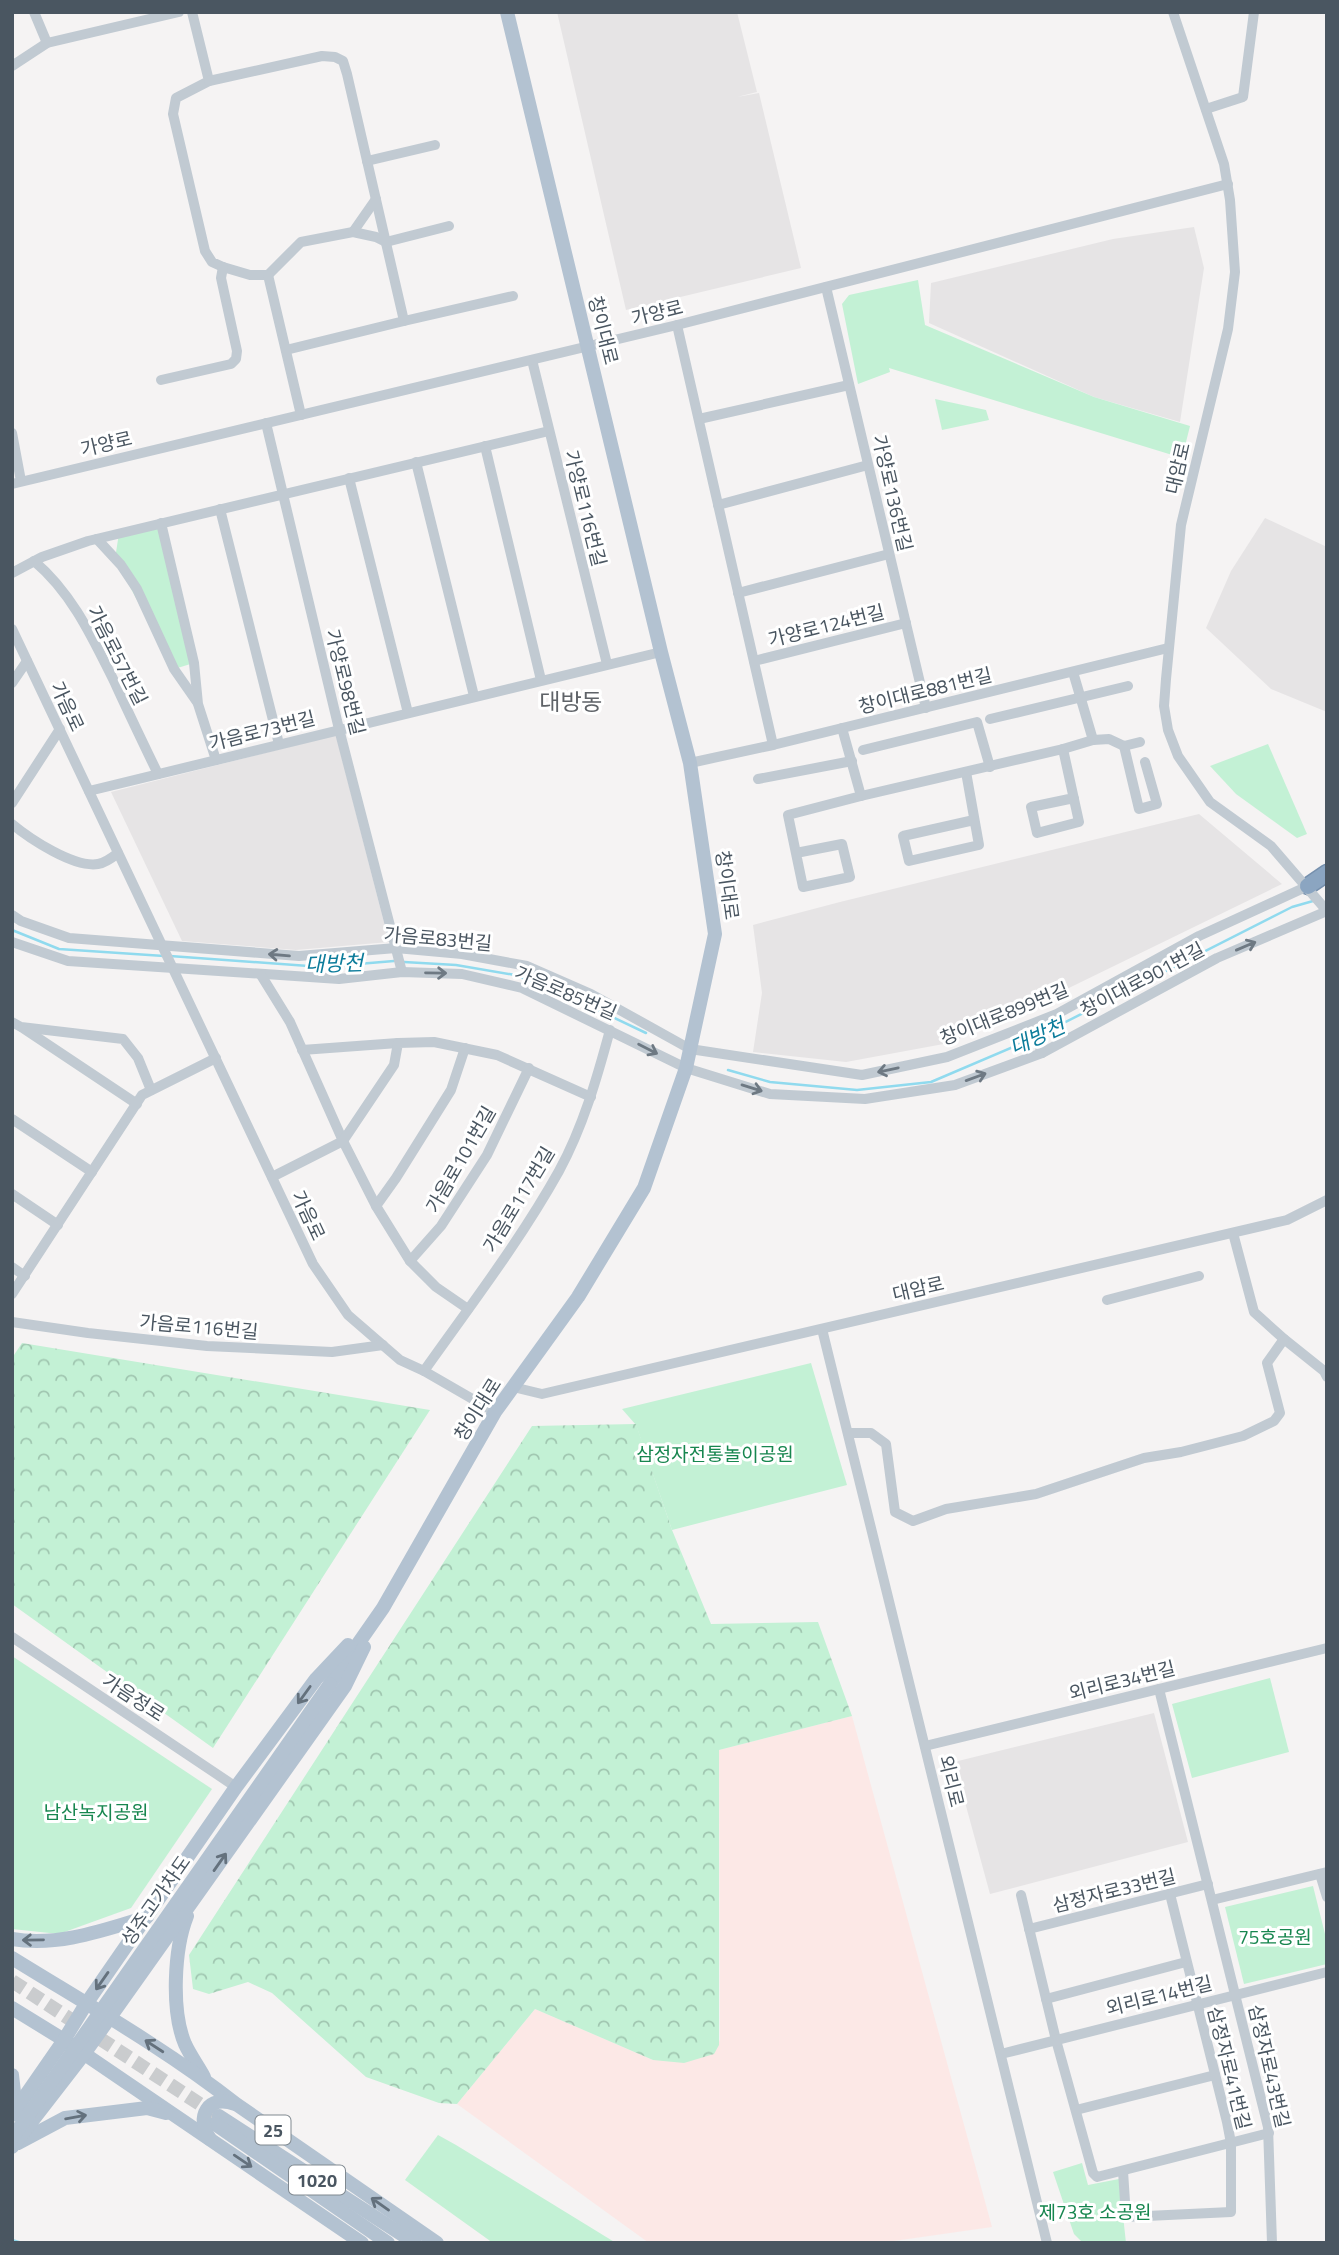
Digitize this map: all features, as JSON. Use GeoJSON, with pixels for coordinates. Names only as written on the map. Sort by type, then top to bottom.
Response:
{"type":"FeatureCollection","features":[{"type":"Feature","properties":{"kind":"highway"},"geometry":{"type":"LineString","coordinates":[[1307,886],[1327,873]]}},
{"type":"Feature","properties":{"kind":"main road","name":"창이대로"},"geometry":{"type":"LineString","coordinates":[[330,1684],[383,1608],[495,1412],[578,1297],[644,1188],[686,1068],[715,934],[690,763],[507,12]]}},
{"type":"Feature","properties":{"kind":"main road"},"geometry":{"type":"LineString","coordinates":[[14,2112],[236,1787],[316,1679],[383,1608]]}},
{"type":"Feature","properties":{"kind":"main road"},"geometry":{"type":"LineString","coordinates":[[13,2143],[84,2054],[345,1686],[383,1608]]}},
{"type":"Feature","properties":{"kind":"main road","name":"성주고가차도"},"geometry":{"type":"LineString","coordinates":[[13,2143],[330,1684]]}},
{"type":"Feature","properties":{"kind":"main road"},"geometry":{"type":"LineString","coordinates":[[193,1900],[176,1959],[178,2010],[184,2043],[207,2081]]}},
{"type":"Feature","properties":{"kind":"main road"},"geometry":{"type":"LineString","coordinates":[[12,1939],[29,1942],[83,1936],[147,1917]]}},
{"type":"Feature","properties":{"kind":"main road"},"geometry":{"type":"LineString","coordinates":[[12,1958],[109,2017]]}},
{"type":"Feature","properties":{"kind":"main road"},"geometry":{"type":"LineString","coordinates":[[12,2008],[176,2116]]}},
{"type":"Feature","properties":{"kind":"main road","name":"25"},"geometry":{"type":"LineString","coordinates":[[109,2017],[207,2081],[236,2104],[437,2243]]}},
{"type":"Feature","properties":{"kind":"main road"},"geometry":{"type":"LineString","coordinates":[[12,2076],[14,2112]]}},
{"type":"Feature","properties":{"kind":"main road"},"geometry":{"type":"LineString","coordinates":[[215,2127],[204,2130],[202,2122],[211,2105],[219,2101],[236,2104]]}},
{"type":"Feature","properties":{"kind":"main road"},"geometry":{"type":"LineString","coordinates":[[13,2143],[65,2118],[147,2108],[215,2127],[362,2243]]}},
{"type":"Feature","properties":{"kind":"main road","name":"25"},"geometry":{"type":"LineString","coordinates":[[215,2127],[388,2243]]}},
{"type":"Feature","properties":{"kind":"main road","name":"1020"},"geometry":{"type":"LineString","coordinates":[[215,2127],[415,2243]]}},
{"type":"Feature","properties":{"kind":"street"},"geometry":{"type":"LineString","coordinates":[[34,12],[47,43]]}},
{"type":"Feature","properties":{"kind":"street"},"geometry":{"type":"LineString","coordinates":[[12,66],[47,43],[179,12]]}},
{"type":"Feature","properties":{"kind":"street"},"geometry":{"type":"LineString","coordinates":[[192,12],[209,81]]}},
{"type":"Feature","properties":{"kind":"street","name":"대암로"},"geometry":{"type":"LineString","coordinates":[[1173,12],[1224,164],[1233,239],[1234,284],[1228,329],[1181,524],[1164,706],[1168,730],[1178,756],[1210,802],[1271,846],[1327,911]]}},
{"type":"Feature","properties":{"kind":"street"},"geometry":{"type":"LineString","coordinates":[[1206,109],[1243,97],[1254,12]]}},
{"type":"Feature","properties":{"kind":"street"},"geometry":{"type":"LineString","coordinates":[[404,321],[386,242],[376,199],[343,61],[322,56],[209,81],[176,98],[173,114],[205,251],[212,262],[250,275],[268,275],[302,242],[353,232],[386,242],[449,226]]}},
{"type":"Feature","properties":{"kind":"street"},"geometry":{"type":"LineString","coordinates":[[367,161],[435,145]]}},
{"type":"Feature","properties":{"kind":"street","name":"가양로"},"geometry":{"type":"LineString","coordinates":[[17,483],[677,325],[1227,184]]}},
{"type":"Feature","properties":{"kind":"street"},"geometry":{"type":"LineString","coordinates":[[353,232],[376,199]]}},
{"type":"Feature","properties":{"kind":"street"},"geometry":{"type":"LineString","coordinates":[[161,380],[231,364],[236,359],[237,351],[221,278],[223,267]]}},
{"type":"Feature","properties":{"kind":"street"},"geometry":{"type":"LineString","coordinates":[[268,275],[301,415]]}},
{"type":"Feature","properties":{"kind":"street","name":"가양로136번길"},"geometry":{"type":"LineString","coordinates":[[826,287],[926,708]]}},
{"type":"Feature","properties":{"kind":"street"},"geometry":{"type":"LineString","coordinates":[[286,350],[513,296]]}},
{"type":"Feature","properties":{"kind":"street","name":"가양로124번길"},"geometry":{"type":"LineString","coordinates":[[677,325],[773,745]]}},
{"type":"Feature","properties":{"kind":"street","name":"가양로116번길"},"geometry":{"type":"LineString","coordinates":[[532,360],[607,664]]}},
{"type":"Feature","properties":{"kind":"street"},"geometry":{"type":"LineString","coordinates":[[699,419],[849,385]]}},
{"type":"Feature","properties":{"kind":"street","name":"가양로98번길"},"geometry":{"type":"LineString","coordinates":[[266,423],[339,729],[402,972]]}},
{"type":"Feature","properties":{"kind":"street"},"geometry":{"type":"LineString","coordinates":[[12,573],[59,550],[97,538],[549,431]]}},
{"type":"Feature","properties":{"kind":"street"},"geometry":{"type":"LineString","coordinates":[[12,433],[17,483]]}},
{"type":"Feature","properties":{"kind":"street"},"geometry":{"type":"LineString","coordinates":[[485,446],[541,680]]}},
{"type":"Feature","properties":{"kind":"street"},"geometry":{"type":"LineString","coordinates":[[416,463],[474,696]]}},
{"type":"Feature","properties":{"kind":"street"},"geometry":{"type":"LineString","coordinates":[[718,505],[868,466]]}},
{"type":"Feature","properties":{"kind":"street"},"geometry":{"type":"LineString","coordinates":[[349,478],[408,713]]}},
{"type":"Feature","properties":{"kind":"street"},"geometry":{"type":"LineString","coordinates":[[220,509],[279,744]]}},
{"type":"Feature","properties":{"kind":"street"},"geometry":{"type":"LineString","coordinates":[[161,523],[194,663],[198,704],[216,760]]}},
{"type":"Feature","properties":{"kind":"street"},"geometry":{"type":"LineString","coordinates":[[97,538],[121,565],[137,589],[174,669],[198,704]]}},
{"type":"Feature","properties":{"kind":"street"},"geometry":{"type":"LineString","coordinates":[[738,593],[889,554]]}},
{"type":"Feature","properties":{"kind":"street","name":"가음로57번길"},"geometry":{"type":"LineString","coordinates":[[34,561],[66,595],[88,629],[158,774]]}},
{"type":"Feature","properties":{"kind":"street","name":"가양로124번길"},"geometry":{"type":"LineString","coordinates":[[754,661],[906,623]]}},
{"type":"Feature","properties":{"kind":"street","name":"가음로"},"geometry":{"type":"LineString","coordinates":[[12,629],[313,1264],[348,1315],[400,1360],[495,1412]]}},
{"type":"Feature","properties":{"kind":"street","name":"창이대로881번길"},"geometry":{"type":"LineString","coordinates":[[690,763],[1168,648]]}},
{"type":"Feature","properties":{"kind":"street","name":"가음로73번길"},"geometry":{"type":"LineString","coordinates":[[89,791],[661,652]]}},
{"type":"Feature","properties":{"kind":"street"},"geometry":{"type":"LineString","coordinates":[[12,683],[27,661]]}},
{"type":"Feature","properties":{"kind":"street"},"geometry":{"type":"LineString","coordinates":[[1073,672],[1093,740]]}},
{"type":"Feature","properties":{"kind":"street"},"geometry":{"type":"LineString","coordinates":[[990,719],[1128,685]]}},
{"type":"Feature","properties":{"kind":"street"},"geometry":{"type":"LineString","coordinates":[[863,750],[977,723],[990,767]]}},
{"type":"Feature","properties":{"kind":"street"},"geometry":{"type":"LineString","coordinates":[[842,728],[862,796]]}},
{"type":"Feature","properties":{"kind":"street"},"geometry":{"type":"LineString","coordinates":[[12,803],[60,729]]}},
{"type":"Feature","properties":{"kind":"street"},"geometry":{"type":"LineString","coordinates":[[796,853],[842,844],[850,877],[803,887],[788,815],[1093,740],[1109,739],[1124,746],[1140,742]]}},
{"type":"Feature","properties":{"kind":"street"},"geometry":{"type":"LineString","coordinates":[[1124,746],[1139,809],[1157,804],[1145,762]]}},
{"type":"Feature","properties":{"kind":"street"},"geometry":{"type":"LineString","coordinates":[[1063,749],[1074,798],[1079,822],[1037,833],[1031,807],[1074,798]]}},
{"type":"Feature","properties":{"kind":"street"},"geometry":{"type":"LineString","coordinates":[[758,779],[852,761]]}},
{"type":"Feature","properties":{"kind":"street"},"geometry":{"type":"LineString","coordinates":[[966,772],[979,845],[909,860],[903,836],[974,820]]}},
{"type":"Feature","properties":{"kind":"street"},"geometry":{"type":"LineString","coordinates":[[12,824],[44,848],[78,861],[98,864],[118,853]]}},
{"type":"Feature","properties":{"kind":"street","name":"창이대로899번길"},"geometry":{"type":"LineString","coordinates":[[690,1049],[862,1076],[947,1057],[1056,1014],[1199,936],[1307,886]]}},
{"type":"Feature","properties":{"kind":"street","name":"창이대로901번길"},"geometry":{"type":"LineString","coordinates":[[686,1068],[770,1094],[865,1099],[956,1085],[1042,1053],[1217,958],[1327,911]]}},
{"type":"Feature","properties":{"kind":"street","name":"가음로83번길"},"geometry":{"type":"LineString","coordinates":[[12,915],[21,921],[69,938],[299,956],[396,948],[462,954],[527,966],[592,994],[690,1049]]}},
{"type":"Feature","properties":{"kind":"street","name":"가음로85번길"},"geometry":{"type":"LineString","coordinates":[[12,942],[68,961],[172,966],[261,975],[339,979],[402,972],[461,974],[522,988],[686,1068]]}},
{"type":"Feature","properties":{"kind":"street"},"geometry":{"type":"LineString","coordinates":[[261,975],[290,1023],[343,1141],[376,1206],[410,1261],[436,1287],[468,1309]]}},
{"type":"Feature","properties":{"kind":"street"},"geometry":{"type":"LineString","coordinates":[[17,1024],[123,1039],[138,1058],[151,1090]]}},
{"type":"Feature","properties":{"kind":"street"},"geometry":{"type":"LineString","coordinates":[[17,1024],[137,1104]]}},
{"type":"Feature","properties":{"kind":"street"},"geometry":{"type":"LineString","coordinates":[[1031,1025],[1042,1053]]}},
{"type":"Feature","properties":{"kind":"street","name":"가음로117번길"},"geometry":{"type":"LineString","coordinates":[[424,1371],[515,1241],[559,1169],[592,1097],[610,1030]]}},
{"type":"Feature","properties":{"kind":"street"},"geometry":{"type":"LineString","coordinates":[[302,1050],[434,1042],[497,1055],[592,1097]]}},
{"type":"Feature","properties":{"kind":"street"},"geometry":{"type":"LineString","coordinates":[[272,1177],[343,1141],[394,1065],[398,1043]]}},
{"type":"Feature","properties":{"kind":"street"},"geometry":{"type":"LineString","coordinates":[[376,1206],[451,1090],[466,1048]]}},
{"type":"Feature","properties":{"kind":"street"},"geometry":{"type":"LineString","coordinates":[[12,1294],[142,1095],[216,1058]]}},
{"type":"Feature","properties":{"kind":"street","name":"가음로101번길"},"geometry":{"type":"LineString","coordinates":[[410,1261],[441,1226],[487,1155],[529,1068]]}},
{"type":"Feature","properties":{"kind":"street"},"geometry":{"type":"LineString","coordinates":[[862,1076],[865,1099]]}},
{"type":"Feature","properties":{"kind":"street"},"geometry":{"type":"LineString","coordinates":[[12,1119],[92,1172]]}},
{"type":"Feature","properties":{"kind":"street"},"geometry":{"type":"LineString","coordinates":[[12,1194],[58,1224]]}},
{"type":"Feature","properties":{"kind":"street","name":"대암로"},"geometry":{"type":"LineString","coordinates":[[513,1387],[542,1394],[1287,1220],[1327,1200]]}},
{"type":"Feature","properties":{"kind":"street"},"geometry":{"type":"LineString","coordinates":[[1233,1233],[1254,1312],[1324,1371],[1327,1377]]}},
{"type":"Feature","properties":{"kind":"street"},"geometry":{"type":"LineString","coordinates":[[12,1267],[24,1276]]}},
{"type":"Feature","properties":{"kind":"street"},"geometry":{"type":"LineString","coordinates":[[1107,1300],[1199,1276]]}},
{"type":"Feature","properties":{"kind":"street","name":"가음로116번길"},"geometry":{"type":"LineString","coordinates":[[12,1322],[207,1346],[332,1352],[383,1346]]}},
{"type":"Feature","properties":{"kind":"street","name":"외리로"},"geometry":{"type":"LineString","coordinates":[[822,1328],[1047,2243]]}},
{"type":"Feature","properties":{"kind":"street"},"geometry":{"type":"LineString","coordinates":[[848,1433],[871,1433],[886,1444],[895,1512],[914,1521],[946,1509],[1036,1494],[1144,1458],[1181,1452],[1242,1436],[1274,1422],[1280,1413],[1268,1363],[1283,1339]]}},
{"type":"Feature","properties":{"kind":"street","name":"가음정로"},"geometry":{"type":"LineString","coordinates":[[12,1637],[236,1787]]}},
{"type":"Feature","properties":{"kind":"street","name":"외리로34번길"},"geometry":{"type":"LineString","coordinates":[[925,1746],[1327,1648]]}},
{"type":"Feature","properties":{"kind":"street","name":"삼정자로43번길"},"geometry":{"type":"LineString","coordinates":[[1159,1689],[1261,2093],[1269,2133],[1272,2243]]}},
{"type":"Feature","properties":{"kind":"street"},"geometry":{"type":"LineString","coordinates":[[1212,1900],[1323,1873],[1327,1897]]}},
{"type":"Feature","properties":{"kind":"street","name":"삼정자로33번길"},"geometry":{"type":"LineString","coordinates":[[1029,1929],[1208,1884]]}},
{"type":"Feature","properties":{"kind":"street","name":"삼정자로41번길"},"geometry":{"type":"LineString","coordinates":[[1123,2171],[1126,2217],[1231,2212],[1231,2143],[1170,1894]]}},
{"type":"Feature","properties":{"kind":"street","name":"삼정자로33번길"},"geometry":{"type":"LineString","coordinates":[[1021,1895],[1056,2040],[1093,2174],[1097,2177],[1123,2171],[1269,2133]]}},
{"type":"Feature","properties":{"kind":"street"},"geometry":{"type":"LineString","coordinates":[[1046,1999],[1186,1962]]}},
{"type":"Feature","properties":{"kind":"street","name":"외리로14번길"},"geometry":{"type":"LineString","coordinates":[[1001,2054],[1327,1972]]}},
{"type":"Feature","properties":{"kind":"street"},"geometry":{"type":"LineString","coordinates":[[1076,2110],[1215,2075]]}},
{"type":"Feature","properties":{"kind":"shaded area"},"geometry":{"type":"Polygon","coordinates":[[[557,12],[737,12],[757,92],[737,97],[759,93],[801,268],[626,310],[557,12]]]}},
{"type":"Feature","properties":{"kind":"shaded area"},"geometry":{"type":"Polygon","coordinates":[[[1194,227],[1204,268],[1180,422],[1094,397],[929,323],[931,283],[1113,239],[1194,227]]]}},
{"type":"Feature","properties":{"kind":"shaded area"},"geometry":{"type":"Polygon","coordinates":[[[1265,518],[1327,547],[1327,712],[1271,689],[1206,628],[1231,571],[1265,518]]]}},
{"type":"Feature","properties":{"kind":"shaded area"},"geometry":{"type":"Polygon","coordinates":[[[336,735],[389,942],[296,950],[182,941],[111,792],[336,735]]]}},
{"type":"Feature","properties":{"kind":"shaded area"},"geometry":{"type":"Polygon","coordinates":[[[1199,814],[1282,884],[997,1023],[949,1043],[846,1062],[753,1052],[762,993],[753,925],[1199,814]]]}},
{"type":"Feature","properties":{"kind":"shaded area"},"geometry":{"type":"Polygon","coordinates":[[[1154,1713],[1188,1842],[990,1894],[954,1762],[1154,1713]]]}},
{"type":"Feature","properties":{"kind":"shaded area"},"geometry":{"type":"Polygon","coordinates":[[[852,1716],[992,2227],[880,2243],[649,2243],[457,2104],[535,2009],[653,2060],[714,2053],[720,2040],[719,1750],[852,1716]]]}},
{"type":"Feature","properties":{"kind":"green space"},"geometry":{"type":"Polygon","coordinates":[[[918,280],[925,325],[1094,397],[1190,426],[1182,458],[889,368],[890,372],[858,384],[842,304],[849,295],[918,280]]]}},
{"type":"Feature","properties":{"kind":"green space"},"geometry":{"type":"Polygon","coordinates":[[[935,399],[986,410],[989,420],[942,430],[935,399]]]}},
{"type":"Feature","properties":{"kind":"green space"},"geometry":{"type":"Polygon","coordinates":[[[161,523],[194,663],[174,669],[115,559],[119,533],[161,523]]]}},
{"type":"Feature","properties":{"kind":"green space"},"geometry":{"type":"Polygon","coordinates":[[[1268,744],[1307,834],[1297,838],[1236,794],[1210,766],[1268,744]]]}},
{"type":"Feature","properties":{"kind":"green space"},"geometry":{"type":"Polygon","coordinates":[[[22,1343],[430,1410],[213,1748],[12,1604],[12,1358],[22,1343]]]}},
{"type":"Feature","properties":{"kind":"green space","name":"삼정자전통놀이공원"},"geometry":{"type":"Polygon","coordinates":[[[811,1363],[847,1485],[672,1530],[636,1425],[622,1409],[811,1363]]]}},
{"type":"Feature","properties":{"kind":"green space"},"geometry":{"type":"Polygon","coordinates":[[[636,1424],[672,1530],[711,1624],[818,1622],[852,1716],[719,1750],[719,2045],[714,2054],[684,2063],[653,2060],[535,2009],[457,2104],[439,2103],[366,2077],[272,1993],[248,1982],[209,1994],[193,1989],[189,1955],[532,1426],[636,1424]]]}},
{"type":"Feature","properties":{"kind":"green space","name":"남산녹지공원"},"geometry":{"type":"Polygon","coordinates":[[[12,1656],[212,1789],[131,1908],[59,1934],[12,1929],[12,1656]]]}},
{"type":"Feature","properties":{"kind":"green space"},"geometry":{"type":"Polygon","coordinates":[[[1270,1678],[1289,1752],[1192,1778],[1172,1704],[1270,1678]]]}},
{"type":"Feature","properties":{"kind":"green space","name":"75호공원"},"geometry":{"type":"Polygon","coordinates":[[[1313,1886],[1327,1942],[1327,1964],[1244,1984],[1225,1907],[1313,1886]]]}},
{"type":"Feature","properties":{"kind":"green space"},"geometry":{"type":"Polygon","coordinates":[[[438,2135],[616,2243],[493,2243],[405,2180],[438,2135]]]}},
{"type":"Feature","properties":{"kind":"green space","name":"제73호 소공원"},"geometry":{"type":"Polygon","coordinates":[[[1082,2163],[1088,2185],[1119,2179],[1126,2243],[1082,2242],[1074,2234],[1053,2172],[1082,2163]]]}},
{"type":"Feature","properties":{"kind":"waterway","name":"대방천"},"geometry":{"type":"LineString","coordinates":[[1040,1035],[1292,907],[1313,901]]}},
{"type":"Feature","properties":{"kind":"waterway","name":"대방천"},"geometry":{"type":"LineString","coordinates":[[12,930],[59,949],[164,956]]}},
{"type":"Feature","properties":{"kind":"waterway","name":"대방천"},"geometry":{"type":"LineString","coordinates":[[170,956],[322,967],[394,961]]}},
{"type":"Feature","properties":{"kind":"waterway","name":"대방천"},"geometry":{"type":"LineString","coordinates":[[404,962],[456,965],[515,975],[562,993],[646,1033]]}},
{"type":"Feature","properties":{"kind":"waterway","name":"대방천"},"geometry":{"type":"LineString","coordinates":[[728,1070],[770,1082],[857,1090],[931,1082],[1034,1038]]}},
{"type":"Feature","properties":{"kind":"waterway"},"geometry":{"type":"LineString","coordinates":[[12,2240],[22,2243]]}},
{"type":"Feature","properties":{"kind":"tunnel"},"geometry":{"type":"LineString","coordinates":[[12,1981],[215,2114]]}},
{"type":"Feature","properties":{"kind":"district","name":"대방동"},"geometry":{"type":"Point","coordinates":[571,701]}}]}
